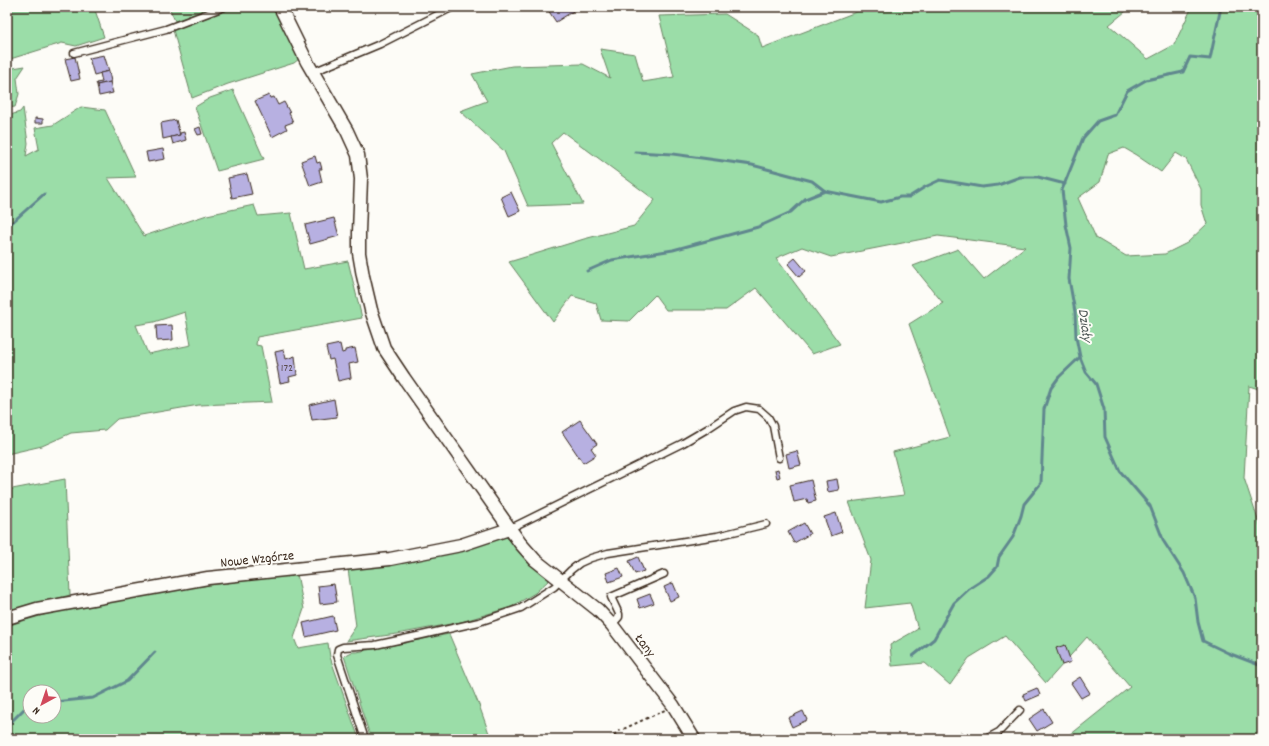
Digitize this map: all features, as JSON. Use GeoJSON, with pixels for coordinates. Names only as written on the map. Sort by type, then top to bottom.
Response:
{"type":"FeatureCollection","features":[{"type":"Feature","properties":{"kind":"street","name":"Łany"},"geometry":{"type":"LineString","coordinates":[[280,7],[313,72],[347,131],[358,155],[361,179],[359,232],[362,268],[371,310],[384,348],[520,543],[535,560],[598,610],[612,625],[673,705],[694,739]]}},
{"type":"Feature","properties":{"kind":"street","name":"Nowe Wzgórze"},"geometry":{"type":"LineString","coordinates":[[7,618],[37,609],[208,578],[390,559],[461,545],[509,529]]}},
{"type":"Feature","properties":{"kind":"lane"},"geometry":{"type":"LineString","coordinates":[[74,53],[166,29],[224,7]]}},
{"type":"Feature","properties":{"kind":"lane"},"geometry":{"type":"LineString","coordinates":[[313,72],[380,44],[452,7]]}},
{"type":"Feature","properties":{"kind":"lane"},"geometry":{"type":"LineString","coordinates":[[509,529],[683,443],[707,430],[734,410],[746,407],[759,409],[768,417],[774,426],[780,458]]}},
{"type":"Feature","properties":{"kind":"lane"},"geometry":{"type":"LineString","coordinates":[[365,739],[337,655],[338,649],[343,646],[375,645],[479,622],[521,608],[554,587],[571,570],[580,564],[591,558],[608,553],[716,536],[766,524]]}},
{"type":"Feature","properties":{"kind":"lane"},"geometry":{"type":"LineString","coordinates":[[612,625],[619,617],[619,614],[611,597],[664,574]]}},
{"type":"Feature","properties":{"kind":"lane"},"geometry":{"type":"LineString","coordinates":[[986,739],[999,732],[1020,710]]}},
{"type":"Feature","properties":{"kind":"path"},"geometry":{"type":"LineString","coordinates":[[740,7],[742,12]]}},
{"type":"Feature","properties":{"kind":"path"},"geometry":{"type":"LineString","coordinates":[[609,739],[619,731],[673,705]]}},
{"type":"Feature","properties":{"kind":"green space"},"geometry":{"type":"Polygon","coordinates":[[[7,7],[94,7],[104,37],[76,46],[62,43],[7,60],[7,7]]]}},
{"type":"Feature","properties":{"kind":"green space"},"geometry":{"type":"Polygon","coordinates":[[[169,7],[214,7],[175,21],[169,7]]]}},
{"type":"Feature","properties":{"kind":"green space"},"geometry":{"type":"Polygon","coordinates":[[[235,7],[274,7],[299,59],[294,63],[228,84],[192,98],[173,30],[235,7]]]}},
{"type":"Feature","properties":{"kind":"green space"},"geometry":{"type":"Polygon","coordinates":[[[869,7],[1131,7],[1109,25],[1148,59],[1174,45],[1192,7],[1262,7],[1262,390],[1249,386],[1244,478],[1262,532],[1262,739],[1065,739],[1130,687],[1087,637],[1046,683],[1005,636],[969,658],[950,685],[925,663],[892,666],[890,645],[918,629],[910,603],[865,608],[871,560],[849,502],[904,495],[893,452],[950,437],[909,324],[943,303],[913,266],[958,249],[984,279],[1025,247],[938,236],[831,257],[802,247],[776,258],[840,344],[812,354],[756,288],[726,310],[666,310],[655,295],[629,321],[601,320],[596,303],[572,296],[553,322],[509,262],[584,239],[634,226],[655,200],[563,132],[551,143],[583,204],[528,206],[504,151],[460,111],[487,101],[472,74],[512,66],[583,64],[610,78],[600,49],[635,54],[643,82],[674,77],[659,16],[725,14],[758,35],[762,48],[869,7]],[[1124,148],[1108,154],[1100,182],[1078,198],[1096,238],[1126,256],[1165,254],[1187,243],[1207,224],[1201,205],[1201,189],[1186,159],[1176,153],[1161,172],[1124,148]]]}},
{"type":"Feature","properties":{"kind":"green space"},"geometry":{"type":"Polygon","coordinates":[[[25,66],[17,78],[19,94],[15,107],[7,108],[7,69],[25,66]]]}},
{"type":"Feature","properties":{"kind":"green space"},"geometry":{"type":"Polygon","coordinates":[[[233,90],[264,159],[217,171],[195,107],[210,98],[233,90]]]}},
{"type":"Feature","properties":{"kind":"green space"},"geometry":{"type":"Polygon","coordinates":[[[81,107],[105,110],[136,177],[108,178],[144,236],[207,215],[254,205],[258,216],[291,213],[304,269],[348,261],[362,318],[257,337],[256,345],[261,346],[272,402],[199,405],[117,419],[105,430],[71,433],[42,446],[7,454],[7,116],[20,112],[23,108],[28,143],[26,156],[39,149],[35,128],[53,125],[81,107]],[[185,312],[154,322],[136,325],[148,354],[191,345],[185,312]]]}},
{"type":"Feature","properties":{"kind":"green space"},"geometry":{"type":"Polygon","coordinates":[[[65,479],[70,595],[7,612],[7,490],[65,479]]]}},
{"type":"Feature","properties":{"kind":"green space"},"geometry":{"type":"Polygon","coordinates":[[[506,537],[549,580],[535,593],[511,607],[461,622],[397,634],[346,641],[356,626],[348,569],[451,550],[506,537]]]}},
{"type":"Feature","properties":{"kind":"green space"},"geometry":{"type":"Polygon","coordinates":[[[297,574],[304,609],[294,638],[298,648],[328,643],[330,657],[359,739],[7,739],[7,626],[42,615],[114,599],[297,574]]]}},
{"type":"Feature","properties":{"kind":"green space"},"geometry":{"type":"Polygon","coordinates":[[[449,634],[479,705],[491,739],[371,739],[344,656],[352,652],[449,634]]]}},
{"type":"Feature","properties":{"kind":"building"},"geometry":{"type":"Polygon","coordinates":[[[546,7],[577,7],[578,8],[556,22],[546,7]]]}},
{"type":"Feature","properties":{"kind":"building"},"geometry":{"type":"Polygon","coordinates":[[[104,55],[109,71],[94,75],[89,58],[104,55]]]}},
{"type":"Feature","properties":{"kind":"building"},"geometry":{"type":"Polygon","coordinates":[[[75,57],[80,79],[71,81],[65,59],[75,57]]]}},
{"type":"Feature","properties":{"kind":"building"},"geometry":{"type":"Polygon","coordinates":[[[109,71],[111,82],[97,85],[96,83],[102,82],[100,73],[109,71]]]}},
{"type":"Feature","properties":{"kind":"building"},"geometry":{"type":"Polygon","coordinates":[[[110,82],[113,93],[99,96],[97,85],[110,82]]]}},
{"type":"Feature","properties":{"kind":"building"},"geometry":{"type":"Polygon","coordinates":[[[269,95],[270,98],[274,97],[278,105],[284,102],[293,122],[285,125],[287,129],[272,137],[255,101],[269,95]]]}},
{"type":"Feature","properties":{"kind":"building"},"geometry":{"type":"Polygon","coordinates":[[[35,118],[43,119],[43,123],[35,123],[35,118]]]}},
{"type":"Feature","properties":{"kind":"building"},"geometry":{"type":"Polygon","coordinates":[[[176,120],[180,135],[163,139],[161,123],[176,120]]]}},
{"type":"Feature","properties":{"kind":"building"},"geometry":{"type":"Polygon","coordinates":[[[200,127],[202,134],[198,135],[195,129],[200,127]]]}},
{"type":"Feature","properties":{"kind":"building"},"geometry":{"type":"Polygon","coordinates":[[[184,132],[186,140],[173,144],[171,137],[180,135],[180,133],[184,132]]]}},
{"type":"Feature","properties":{"kind":"building"},"geometry":{"type":"Polygon","coordinates":[[[163,149],[165,159],[148,162],[146,152],[163,149]]]}},
{"type":"Feature","properties":{"kind":"building"},"geometry":{"type":"Polygon","coordinates":[[[315,156],[317,163],[320,162],[322,169],[319,169],[322,182],[310,186],[301,161],[315,156]]]}},
{"type":"Feature","properties":{"kind":"building"},"geometry":{"type":"Polygon","coordinates":[[[247,174],[252,194],[232,198],[228,178],[247,174]]]}},
{"type":"Feature","properties":{"kind":"building"},"geometry":{"type":"Polygon","coordinates":[[[511,192],[520,211],[509,216],[501,197],[511,192]]]}},
{"type":"Feature","properties":{"kind":"building"},"geometry":{"type":"Polygon","coordinates":[[[334,218],[339,236],[310,244],[305,225],[334,218]]]}},
{"type":"Feature","properties":{"kind":"building"},"geometry":{"type":"Polygon","coordinates":[[[795,258],[806,271],[799,277],[788,264],[795,258]]]}},
{"type":"Feature","properties":{"kind":"building"},"geometry":{"type":"Polygon","coordinates":[[[172,325],[173,340],[157,341],[156,326],[172,325]]]}},
{"type":"Feature","properties":{"kind":"building"},"geometry":{"type":"Polygon","coordinates":[[[340,344],[342,353],[345,352],[345,350],[355,348],[358,362],[349,364],[351,378],[338,381],[333,359],[329,360],[326,347],[340,344]]]}},
{"type":"Feature","properties":{"kind":"building"},"geometry":{"type":"Polygon","coordinates":[[[284,350],[286,359],[295,356],[297,375],[289,377],[290,381],[280,383],[275,352],[284,350]]]}},
{"type":"Feature","properties":{"kind":"building"},"geometry":{"type":"Polygon","coordinates":[[[334,399],[337,417],[312,420],[309,405],[334,399]]]}},
{"type":"Feature","properties":{"kind":"building"},"geometry":{"type":"Polygon","coordinates":[[[580,420],[597,444],[591,448],[596,455],[583,463],[562,432],[580,420]]]}},
{"type":"Feature","properties":{"kind":"building"},"geometry":{"type":"Polygon","coordinates":[[[797,451],[801,465],[789,468],[786,454],[797,451]]]}},
{"type":"Feature","properties":{"kind":"building"},"geometry":{"type":"Polygon","coordinates":[[[778,469],[780,477],[777,478],[775,470],[778,469]]]}},
{"type":"Feature","properties":{"kind":"building"},"geometry":{"type":"Polygon","coordinates":[[[837,479],[839,490],[828,492],[826,481],[837,479]]]}},
{"type":"Feature","properties":{"kind":"building"},"geometry":{"type":"Polygon","coordinates":[[[811,480],[816,501],[808,503],[807,499],[794,502],[790,485],[811,480]]]}},
{"type":"Feature","properties":{"kind":"building"},"geometry":{"type":"Polygon","coordinates":[[[836,513],[842,532],[831,536],[824,517],[836,513]]]}},
{"type":"Feature","properties":{"kind":"building"},"geometry":{"type":"Polygon","coordinates":[[[804,523],[810,534],[794,543],[788,532],[804,523]]]}},
{"type":"Feature","properties":{"kind":"building"},"geometry":{"type":"Polygon","coordinates":[[[638,557],[644,571],[635,574],[629,561],[638,557]]]}},
{"type":"Feature","properties":{"kind":"building"},"geometry":{"type":"Polygon","coordinates":[[[619,568],[623,577],[609,582],[606,573],[619,568]]]}},
{"type":"Feature","properties":{"kind":"building"},"geometry":{"type":"Polygon","coordinates":[[[673,583],[679,597],[670,601],[664,587],[673,583]]]}},
{"type":"Feature","properties":{"kind":"building"},"geometry":{"type":"Polygon","coordinates":[[[334,584],[337,602],[320,604],[318,586],[334,584]]]}},
{"type":"Feature","properties":{"kind":"building"},"geometry":{"type":"Polygon","coordinates":[[[650,594],[654,603],[640,608],[637,599],[650,594]]]}},
{"type":"Feature","properties":{"kind":"building"},"geometry":{"type":"Polygon","coordinates":[[[333,616],[336,630],[306,637],[303,623],[333,616]]]}},
{"type":"Feature","properties":{"kind":"building"},"geometry":{"type":"Polygon","coordinates":[[[1065,645],[1071,662],[1062,665],[1056,648],[1065,645]]]}},
{"type":"Feature","properties":{"kind":"building"},"geometry":{"type":"Polygon","coordinates":[[[1080,677],[1090,693],[1081,698],[1071,683],[1080,677]]]}},
{"type":"Feature","properties":{"kind":"building"},"geometry":{"type":"Polygon","coordinates":[[[1037,688],[1040,695],[1026,701],[1023,694],[1037,688]]]}},
{"type":"Feature","properties":{"kind":"building"},"geometry":{"type":"Polygon","coordinates":[[[1044,709],[1052,722],[1037,731],[1029,719],[1044,709]]]}},
{"type":"Feature","properties":{"kind":"building"},"geometry":{"type":"Polygon","coordinates":[[[803,711],[807,720],[792,727],[788,718],[803,711]]]}},
{"type":"Feature","properties":{"kind":"building"},"geometry":{"type":"Polygon","coordinates":[[[962,732],[967,739],[958,739],[956,736],[962,732]]]}},
{"type":"Feature","properties":{"kind":"waterway","name":"Działy"},"geometry":{"type":"LineString","coordinates":[[1221,7],[1210,59],[1190,57],[1183,72],[1146,80],[1127,91],[1115,115],[1098,121],[1083,138],[1062,190],[1066,225],[1071,248],[1069,279],[1075,312],[1076,337],[1080,357],[1086,372],[1096,384],[1104,409],[1105,437],[1120,471],[1150,506],[1164,542],[1184,573],[1195,598],[1198,622],[1203,641],[1228,653],[1262,666]]}},
{"type":"Feature","properties":{"kind":"waterway"},"geometry":{"type":"LineString","coordinates":[[635,152],[673,154],[752,165],[812,181],[825,191]]}},
{"type":"Feature","properties":{"kind":"waterway"},"geometry":{"type":"LineString","coordinates":[[587,271],[612,260],[673,250],[758,227],[791,212],[805,199],[825,191],[881,202],[900,197],[909,197],[940,180],[982,187],[998,185],[1020,177],[1038,177],[1065,184]]}},
{"type":"Feature","properties":{"kind":"waterway"},"geometry":{"type":"LineString","coordinates":[[7,227],[44,194]]}},
{"type":"Feature","properties":{"kind":"waterway"},"geometry":{"type":"LineString","coordinates":[[913,656],[934,639],[954,603],[969,589],[989,576],[997,567],[999,557],[1013,537],[1024,504],[1041,483],[1044,409],[1051,388],[1059,377],[1080,357]]}},
{"type":"Feature","properties":{"kind":"waterway"},"geometry":{"type":"LineString","coordinates":[[62,701],[93,698],[127,681],[155,652]]}},
{"type":"Feature","properties":{"kind":"waterway"},"geometry":{"type":"LineString","coordinates":[[7,726],[22,711]]}}]}
